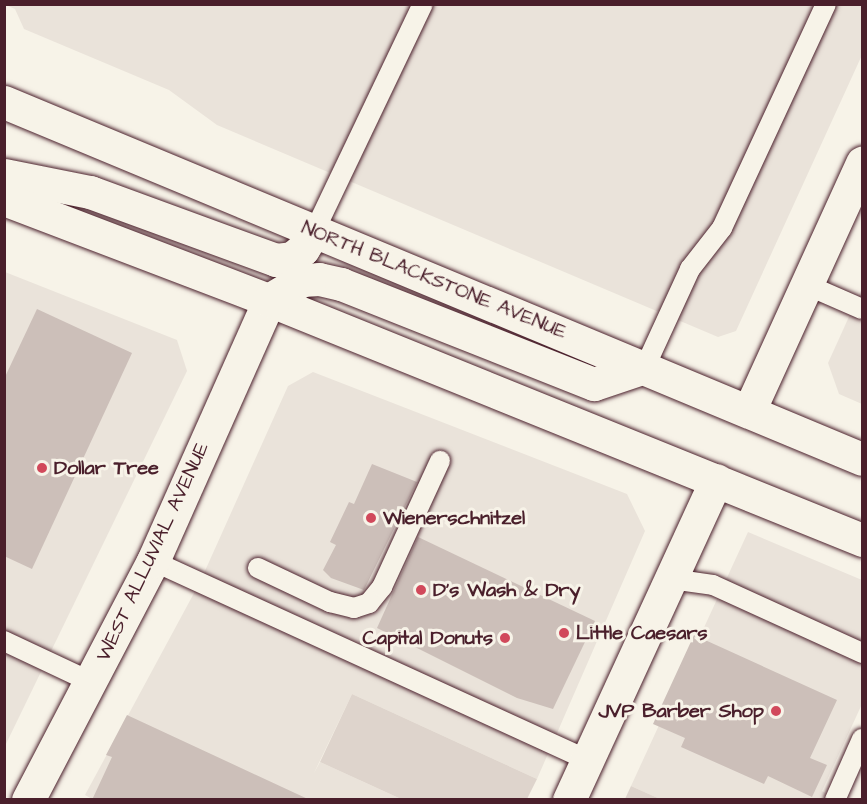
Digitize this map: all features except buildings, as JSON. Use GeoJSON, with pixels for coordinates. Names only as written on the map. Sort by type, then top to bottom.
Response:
{"type":"FeatureCollection","features":[{"type":"Feature","properties":{"kind":"main road","name":"NORTH BLACKSTONE AVENUE"},"geometry":{"type":"LineString","coordinates":[[4,102],[862,459]]}},
{"type":"Feature","properties":{"kind":"main road"},"geometry":{"type":"LineString","coordinates":[[749,411],[862,163]]}},
{"type":"Feature","properties":{"kind":"main road"},"geometry":{"type":"LineString","coordinates":[[4,175],[90,192],[276,260],[292,258],[303,249],[315,230]]}},
{"type":"Feature","properties":{"kind":"main road"},"geometry":{"type":"LineString","coordinates":[[4,199],[269,300],[862,540]]}},
{"type":"Feature","properties":{"kind":"main road"},"geometry":{"type":"LineString","coordinates":[[269,300],[302,280],[319,279],[341,284],[594,384],[645,367]]}},
{"type":"Feature","properties":{"kind":"main road","name":"WEST ALLUVIAL AVENUE"},"geometry":{"type":"LineString","coordinates":[[28,800],[153,561],[269,300]]}},
{"type":"Feature","properties":{"kind":"main road"},"geometry":{"type":"LineString","coordinates":[[569,800],[716,480]]}},
{"type":"Feature","properties":{"kind":"lane"},"geometry":{"type":"LineString","coordinates":[[315,230],[423,4]]}},
{"type":"Feature","properties":{"kind":"lane"},"geometry":{"type":"LineString","coordinates":[[645,367],[690,269],[722,228],[826,4]]}},
{"type":"Feature","properties":{"kind":"lane"},"geometry":{"type":"LineString","coordinates":[[807,285],[862,309]]}},
{"type":"Feature","properties":{"kind":"lane"},"geometry":{"type":"LineString","coordinates":[[258,568],[330,602],[354,608],[369,603],[382,587],[440,461]]}},
{"type":"Feature","properties":{"kind":"lane"},"geometry":{"type":"LineString","coordinates":[[153,561],[587,760]]}},
{"type":"Feature","properties":{"kind":"lane"},"geometry":{"type":"LineString","coordinates":[[671,579],[713,585],[862,653]]}},
{"type":"Feature","properties":{"kind":"lane"},"geometry":{"type":"LineString","coordinates":[[4,641],[91,682]]}},
{"type":"Feature","properties":{"kind":"lane"},"geometry":{"type":"LineString","coordinates":[[835,800],[862,739]]}},
{"type":"Feature","properties":{"kind":"shaded area"},"geometry":{"type":"Polygon","coordinates":[[[6,5],[862,5],[862,55],[736,331],[718,337],[217,125],[169,90],[24,29],[15,9],[6,5]]]}},
{"type":"Feature","properties":{"kind":"shaded area"},"geometry":{"type":"Polygon","coordinates":[[[5,272],[177,340],[187,371],[5,746],[5,272]]]}},
{"type":"Feature","properties":{"kind":"shaded area"},"geometry":{"type":"Polygon","coordinates":[[[862,288],[862,404],[839,394],[828,363],[862,288]]]}},
{"type":"Feature","properties":{"kind":"shaded area"},"geometry":{"type":"Polygon","coordinates":[[[313,372],[627,494],[645,531],[537,779],[352,694],[314,773],[320,762],[401,799],[94,800],[85,795],[200,582],[288,386],[313,372]]]}},
{"type":"Feature","properties":{"kind":"shaded area"},"geometry":{"type":"Polygon","coordinates":[[[748,532],[862,580],[862,704],[822,791],[827,794],[825,799],[660,799],[631,786],[748,532]]]}},
{"type":"Feature","properties":{"kind":"shaded area"},"geometry":{"type":"Polygon","coordinates":[[[352,694],[537,779],[527,799],[401,799],[320,762],[352,694]]]}},
{"type":"Feature","properties":{"kind":"shaded area"},"geometry":{"type":"Polygon","coordinates":[[[631,786],[660,799],[625,799],[631,786]]]}},
{"type":"Feature","properties":{"kind":"place","name":"Dollar Tree"},"geometry":{"type":"Point","coordinates":[42,468]}},
{"type":"Feature","properties":{"kind":"place","name":"Wienerschnitzel"},"geometry":{"type":"Point","coordinates":[371,518]}},
{"type":"Feature","properties":{"kind":"place","name":"D's Wash & Dry"},"geometry":{"type":"Point","coordinates":[421,590]}},
{"type":"Feature","properties":{"kind":"place","name":"Little Caesars"},"geometry":{"type":"Point","coordinates":[564,633]}},
{"type":"Feature","properties":{"kind":"place","name":"Capital Donuts"},"geometry":{"type":"Point","coordinates":[505,638]}},
{"type":"Feature","properties":{"kind":"place","name":"JVP Barber Shop"},"geometry":{"type":"Point","coordinates":[776,711]}}]}
